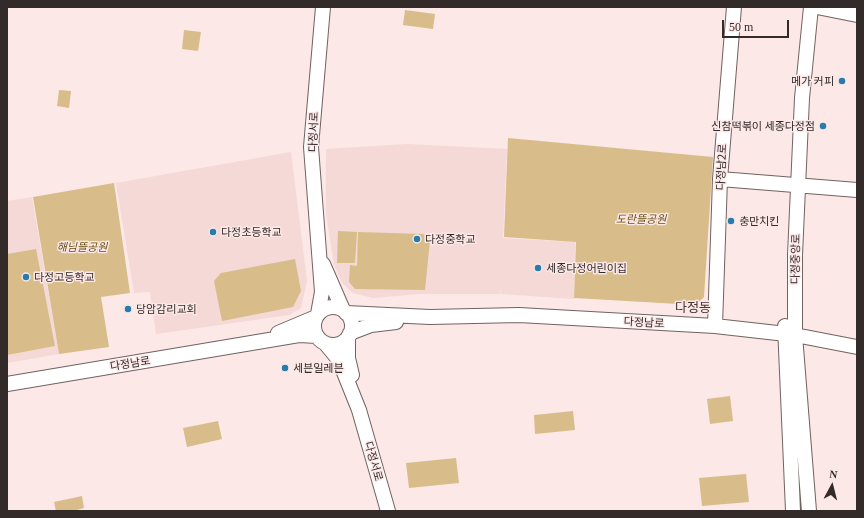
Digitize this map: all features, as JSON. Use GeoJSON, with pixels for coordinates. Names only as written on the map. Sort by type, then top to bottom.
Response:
{"type":"FeatureCollection","features":[{"type":"Feature","properties":{"kind":"street","name":"다정서로"},"geometry":{"type":"LineString","coordinates":[[317,315],[322,292],[311,146],[323,7]]}},
{"type":"Feature","properties":{"kind":"street","name":"다정남2로"},"geometry":{"type":"LineString","coordinates":[[716,326],[720,179],[734,7]]}},
{"type":"Feature","properties":{"kind":"street","name":"다정중앙로"},"geometry":{"type":"LineString","coordinates":[[793,511],[790,334],[793,185],[802,7]]}},
{"type":"Feature","properties":{"kind":"street","name":"다정중앙로"},"geometry":{"type":"LineString","coordinates":[[793,185],[811,7]]}},
{"type":"Feature","properties":{"kind":"street"},"geometry":{"type":"LineString","coordinates":[[817,7],[857,15]]}},
{"type":"Feature","properties":{"kind":"street"},"geometry":{"type":"LineString","coordinates":[[720,179],[857,190]]}},
{"type":"Feature","properties":{"kind":"street"},"geometry":{"type":"LineString","coordinates":[[319,257],[350,319],[348,358],[359,410]]}},
{"type":"Feature","properties":{"kind":"street"},"geometry":{"type":"LineString","coordinates":[[254,343],[317,315],[330,307],[345,311],[430,317]]}},
{"type":"Feature","properties":{"kind":"street","name":"다정남로"},"geometry":{"type":"LineString","coordinates":[[430,317],[519,314],[716,326],[790,334],[857,347]]}},
{"type":"Feature","properties":{"kind":"street"},"geometry":{"type":"LineString","coordinates":[[317,315],[314,324],[321,340],[339,360],[359,410]]}},
{"type":"Feature","properties":{"kind":"street"},"geometry":{"type":"LineString","coordinates":[[254,343],[300,335],[334,345],[342,343],[349,335],[371,325],[430,317]]}},
{"type":"Feature","properties":{"kind":"street","name":"다정중앙로"},"geometry":{"type":"LineString","coordinates":[[790,334],[809,511]]}},
{"type":"Feature","properties":{"kind":"street","name":"다정남로"},"geometry":{"type":"LineString","coordinates":[[7,384],[254,343]]}},
{"type":"Feature","properties":{"kind":"street","name":"다정서로"},"geometry":{"type":"LineString","coordinates":[[359,410],[388,511]]}},
{"type":"Feature","properties":{"kind":"shaded area","name":"다정중학교"},"geometry":{"type":"Polygon","coordinates":[[[407,144],[507,149],[503,238],[575,242],[574,299],[501,294],[501,289],[500,294],[420,294],[373,298],[353,293],[342,283],[334,265],[326,213],[326,149],[407,144]]]}},
{"type":"Feature","properties":{"kind":"shaded area","name":"다정초등학교"},"geometry":{"type":"Polygon","coordinates":[[[291,152],[307,281],[301,308],[289,315],[156,334],[150,292],[134,293],[116,183],[291,152]]]}},
{"type":"Feature","properties":{"kind":"shaded area","name":"다정고등학교"},"geometry":{"type":"Polygon","coordinates":[[[32,197],[59,354],[7,363],[7,201],[32,197]]]}},
{"type":"Feature","properties":{"kind":"green space"},"geometry":{"type":"Polygon","coordinates":[[[405,10],[435,14],[433,29],[403,25],[405,10]]]}},
{"type":"Feature","properties":{"kind":"green space"},"geometry":{"type":"Polygon","coordinates":[[[184,30],[201,32],[198,51],[182,49],[184,30]]]}},
{"type":"Feature","properties":{"kind":"green space"},"geometry":{"type":"Polygon","coordinates":[[[59,90],[71,91],[69,108],[57,106],[59,90]]]}},
{"type":"Feature","properties":{"kind":"green space","name":"도란뜰공원"},"geometry":{"type":"Polygon","coordinates":[[[508,138],[713,157],[704,297],[696,305],[574,298],[576,242],[504,237],[508,138]]]}},
{"type":"Feature","properties":{"kind":"green space","name":"해님뜰공원"},"geometry":{"type":"Polygon","coordinates":[[[114,183],[130,293],[101,297],[109,347],[59,354],[33,197],[114,183]]]}},
{"type":"Feature","properties":{"kind":"green space"},"geometry":{"type":"Polygon","coordinates":[[[338,231],[357,232],[355,263],[337,263],[338,231]]]}},
{"type":"Feature","properties":{"kind":"green space"},"geometry":{"type":"Polygon","coordinates":[[[358,232],[424,234],[430,240],[425,290],[355,289],[349,282],[350,265],[357,266],[358,232]]]}},
{"type":"Feature","properties":{"kind":"green space","name":"다정고등학교"},"geometry":{"type":"Polygon","coordinates":[[[36,249],[55,346],[7,355],[7,254],[36,249]]]}},
{"type":"Feature","properties":{"kind":"green space"},"geometry":{"type":"Polygon","coordinates":[[[295,259],[301,291],[293,307],[222,321],[214,281],[221,273],[295,259]]]}},
{"type":"Feature","properties":{"kind":"green space"},"geometry":{"type":"Polygon","coordinates":[[[730,396],[733,421],[710,424],[707,399],[730,396]]]}},
{"type":"Feature","properties":{"kind":"green space"},"geometry":{"type":"Polygon","coordinates":[[[573,411],[575,430],[535,434],[534,415],[573,411]]]}},
{"type":"Feature","properties":{"kind":"green space"},"geometry":{"type":"Polygon","coordinates":[[[218,421],[222,439],[187,447],[183,428],[218,421]]]}},
{"type":"Feature","properties":{"kind":"green space"},"geometry":{"type":"Polygon","coordinates":[[[456,458],[459,483],[409,488],[406,463],[456,458]]]}},
{"type":"Feature","properties":{"kind":"green space"},"geometry":{"type":"Polygon","coordinates":[[[746,474],[749,502],[702,506],[699,478],[746,474]]]}},
{"type":"Feature","properties":{"kind":"green space"},"geometry":{"type":"Polygon","coordinates":[[[82,496],[84,508],[73,511],[56,511],[54,502],[82,496]]]}},
{"type":"Feature","properties":{"kind":"place","name":"메가 커피"},"geometry":{"type":"Point","coordinates":[842,81]}},
{"type":"Feature","properties":{"kind":"place","name":"신참떡볶이 세종다정점"},"geometry":{"type":"Point","coordinates":[823,126]}},
{"type":"Feature","properties":{"kind":"place","name":"충만치킨"},"geometry":{"type":"Point","coordinates":[731,221]}},
{"type":"Feature","properties":{"kind":"place","name":"다정초등학교"},"geometry":{"type":"Point","coordinates":[213,232]}},
{"type":"Feature","properties":{"kind":"place","name":"다정중학교"},"geometry":{"type":"Point","coordinates":[417,239]}},
{"type":"Feature","properties":{"kind":"place","name":"세종다정어린이집"},"geometry":{"type":"Point","coordinates":[538,268]}},
{"type":"Feature","properties":{"kind":"place","name":"다정고등학교"},"geometry":{"type":"Point","coordinates":[26,277]}},
{"type":"Feature","properties":{"kind":"place","name":"당암감리교회"},"geometry":{"type":"Point","coordinates":[128,309]}},
{"type":"Feature","properties":{"kind":"place","name":"세븐일레븐"},"geometry":{"type":"Point","coordinates":[285,368]}},
{"type":"Feature","properties":{"kind":"district","name":"다정동"},"geometry":{"type":"Point","coordinates":[693,307]}}]}
